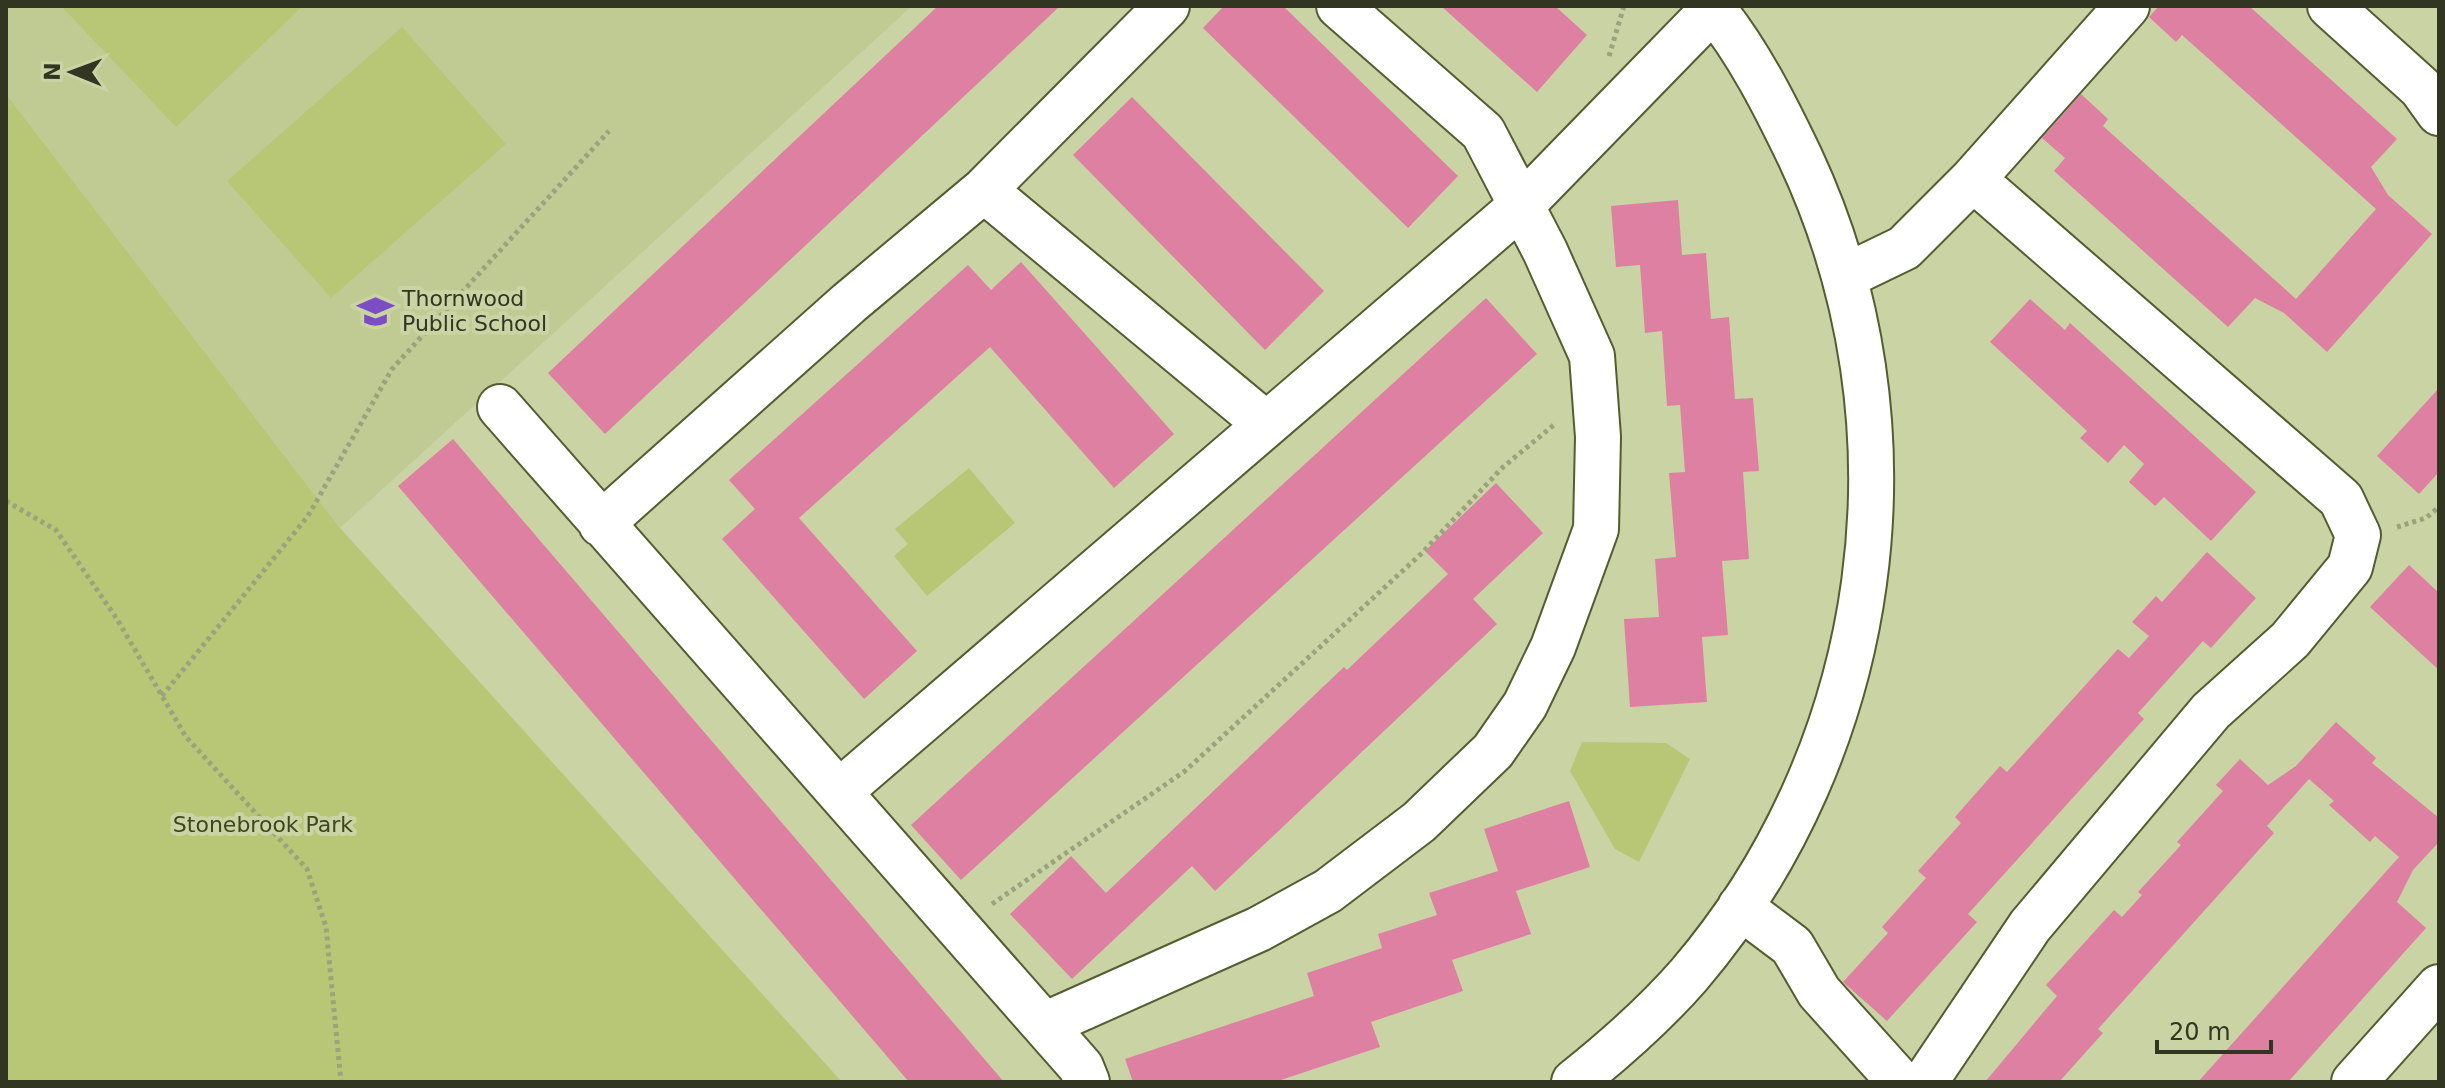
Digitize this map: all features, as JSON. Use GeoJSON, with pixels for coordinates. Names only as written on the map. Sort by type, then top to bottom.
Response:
{"type":"FeatureCollection","features":[{"type":"Feature","properties":{"kind":"street"},"geometry":{"type":"LineString","coordinates":[[601,524],[849,303],[984,190],[1167,6]]}},
{"type":"Feature","properties":{"kind":"street"},"geometry":{"type":"LineString","coordinates":[[1044,1025],[1259,929],[1328,891],[1419,822],[1493,751],[1525,705],[1553,647],[1596,529],[1592,356],[1522,205],[1483,132],[1339,6]]}},
{"type":"Feature","properties":{"kind":"street"},"geometry":{"type":"LineString","coordinates":[[1846,276],[1904,248],[1973,179],[2127,6]]}},
{"type":"Feature","properties":{"kind":"street"},"geometry":{"type":"LineString","coordinates":[[2330,6],[2421,88],[2439,113]]}},
{"type":"Feature","properties":{"kind":"street"},"geometry":{"type":"LineString","coordinates":[[839,792],[1522,205],[1714,7],[1774,102],[1825,211],[1846,276],[1873,434],[1870,524],[1863,600],[1832,727],[1792,821],[1740,907],[1689,975],[1614,1050],[1574,1082]]}},
{"type":"Feature","properties":{"kind":"street"},"geometry":{"type":"LineString","coordinates":[[1925,1082],[2030,926],[2211,711],[2290,640],[2350,567],[2358,535],[2341,499],[1973,179]]}},
{"type":"Feature","properties":{"kind":"street"},"geometry":{"type":"LineString","coordinates":[[984,190],[1266,424]]}},
{"type":"Feature","properties":{"kind":"street"},"geometry":{"type":"LineString","coordinates":[[500,407],[1081,1067],[1087,1082]]}},
{"type":"Feature","properties":{"kind":"street"},"geometry":{"type":"LineString","coordinates":[[1740,907],[1792,946],[1819,992],[1900,1082]]}},
{"type":"Feature","properties":{"kind":"street"},"geometry":{"type":"LineString","coordinates":[[2354,1082],[2439,987]]}},
{"type":"Feature","properties":{"kind":"path"},"geometry":{"type":"LineString","coordinates":[[162,696],[308,516],[392,369],[609,131]]}},
{"type":"Feature","properties":{"kind":"path"},"geometry":{"type":"LineString","coordinates":[[958,927],[1126,815],[1185,771],[1421,554],[1502,468],[1595,391]]}},
{"type":"Feature","properties":{"kind":"path"},"geometry":{"type":"LineString","coordinates":[[6,501],[56,530],[117,619],[186,737],[307,869],[326,927],[341,1082]]}},
{"type":"Feature","properties":{"kind":"shaded area","name":"Thornwood Public School"},"geometry":{"type":"Polygon","coordinates":[[[6,6],[912,6],[340,528],[6,94],[6,6]]]}},
{"type":"Feature","properties":{"kind":"green space"},"geometry":{"type":"Polygon","coordinates":[[[61,6],[303,6],[176,127],[61,6]]]}},
{"type":"Feature","properties":{"kind":"green space"},"geometry":{"type":"Polygon","coordinates":[[[402,27],[506,144],[331,298],[227,181],[402,27]]]}},
{"type":"Feature","properties":{"kind":"green space","name":"Stonebrook Park"},"geometry":{"type":"Polygon","coordinates":[[[6,94],[340,528],[842,1082],[6,1082],[6,94]]]}},
{"type":"Feature","properties":{"kind":"green space"},"geometry":{"type":"Polygon","coordinates":[[[969,468],[1015,523],[927,596],[894,556],[908,544],[895,529],[969,468]]]}},
{"type":"Feature","properties":{"kind":"green space"},"geometry":{"type":"Polygon","coordinates":[[[1582,742],[1666,743],[1690,759],[1639,862],[1615,849],[1570,771],[1582,742]]]}},
{"type":"Feature","properties":{"kind":"building"},"geometry":{"type":"Polygon","coordinates":[[[938,6],[1060,6],[605,434],[548,373],[938,6]]]}},
{"type":"Feature","properties":{"kind":"building"},"geometry":{"type":"Polygon","coordinates":[[[1224,6],[1283,6],[1458,176],[1408,228],[1203,28],[1224,6]]]}},
{"type":"Feature","properties":{"kind":"building"},"geometry":{"type":"Polygon","coordinates":[[[1441,6],[1555,6],[1587,35],[1537,92],[1441,6]]]}},
{"type":"Feature","properties":{"kind":"building"},"geometry":{"type":"Polygon","coordinates":[[[2159,6],[2249,6],[2397,139],[2371,167],[2388,195],[2432,234],[2327,352],[2284,313],[2255,298],[2228,327],[2054,171],[2065,158],[2042,138],[2081,94],[2108,119],[2103,126],[2296,299],[2376,209],[2182,35],[2176,42],[2149,17],[2159,6]]]}},
{"type":"Feature","properties":{"kind":"building"},"geometry":{"type":"Polygon","coordinates":[[[1132,97],[1324,291],[1265,350],[1073,155],[1132,97]]]}},
{"type":"Feature","properties":{"kind":"building"},"geometry":{"type":"Polygon","coordinates":[[[1678,200],[1682,255],[1706,253],[1711,319],[1729,317],[1735,399],[1753,398],[1759,471],[1743,472],[1749,559],[1722,561],[1728,635],[1702,637],[1707,702],[1630,707],[1624,619],[1659,617],[1655,559],[1676,557],[1669,473],[1685,472],[1680,405],[1667,406],[1662,331],[1645,333],[1640,265],[1616,267],[1611,206],[1678,200]]]}},
{"type":"Feature","properties":{"kind":"building"},"geometry":{"type":"Polygon","coordinates":[[[1021,262],[1174,434],[1114,488],[990,347],[799,518],[917,651],[864,699],[722,539],[755,509],[729,480],[968,265],[991,290],[1021,262]]]}},
{"type":"Feature","properties":{"kind":"building"},"geometry":{"type":"Polygon","coordinates":[[[1486,298],[1537,354],[961,880],[911,825],[1486,298]]]}},
{"type":"Feature","properties":{"kind":"building"},"geometry":{"type":"Polygon","coordinates":[[[2030,299],[2065,330],[2070,323],[2256,492],[2211,541],[2164,497],[2155,506],[2129,482],[2144,464],[2124,445],[2108,463],[2080,438],[2087,431],[1990,342],[2030,299]]]}},
{"type":"Feature","properties":{"kind":"building"},"geometry":{"type":"Polygon","coordinates":[[[2439,388],[2439,472],[2419,494],[2377,456],[2439,388]]]}},
{"type":"Feature","properties":{"kind":"building"},"geometry":{"type":"Polygon","coordinates":[[[453,439],[1004,1082],[909,1082],[398,486],[453,439]]]}},
{"type":"Feature","properties":{"kind":"building"},"geometry":{"type":"Polygon","coordinates":[[[1496,483],[1543,533],[1473,599],[1497,624],[1215,891],[1192,866],[1072,979],[1010,914],[1071,856],[1106,893],[1344,667],[1347,670],[1448,574],[1425,551],[1496,483]]]}},
{"type":"Feature","properties":{"kind":"building"},"geometry":{"type":"Polygon","coordinates":[[[2207,552],[2256,598],[2211,648],[2203,641],[2138,713],[2144,719],[1968,914],[1977,922],[1887,1021],[1843,982],[1888,933],[1882,927],[1926,878],[1918,871],[1961,823],[1955,817],[2000,766],[2007,772],[2118,649],[2129,658],[2149,636],[2132,622],[2156,596],[2162,602],[2207,552]]]}},
{"type":"Feature","properties":{"kind":"building"},"geometry":{"type":"Polygon","coordinates":[[[2409,565],[2439,593],[2439,670],[2370,607],[2409,565]]]}},
{"type":"Feature","properties":{"kind":"building"},"geometry":{"type":"Polygon","coordinates":[[[2336,722],[2376,758],[2372,763],[2439,818],[2439,842],[2413,870],[2397,902],[2426,928],[2288,1082],[2198,1082],[2399,857],[2375,836],[2370,842],[2329,805],[2334,801],[2309,779],[2267,826],[2274,833],[2098,1029],[2103,1033],[2059,1082],[1985,1082],[2057,996],[2046,985],[2114,910],[2122,917],[2142,895],[2138,892],[2181,845],[2177,842],[2223,791],[2216,785],[2240,759],[2268,785],[2296,766],[2336,722]]]}},
{"type":"Feature","properties":{"kind":"building"},"geometry":{"type":"Polygon","coordinates":[[[1569,801],[1590,867],[1516,891],[1531,934],[1452,960],[1463,991],[1371,1022],[1380,1047],[1275,1082],[1133,1082],[1125,1059],[1314,996],[1307,973],[1382,948],[1378,934],[1437,915],[1429,893],[1498,871],[1484,829],[1569,801]]]}},
{"type":"Feature","properties":{"kind":"place","name":"Thornwood Public School"},"geometry":{"type":"Point","coordinates":[376,311]}}]}
